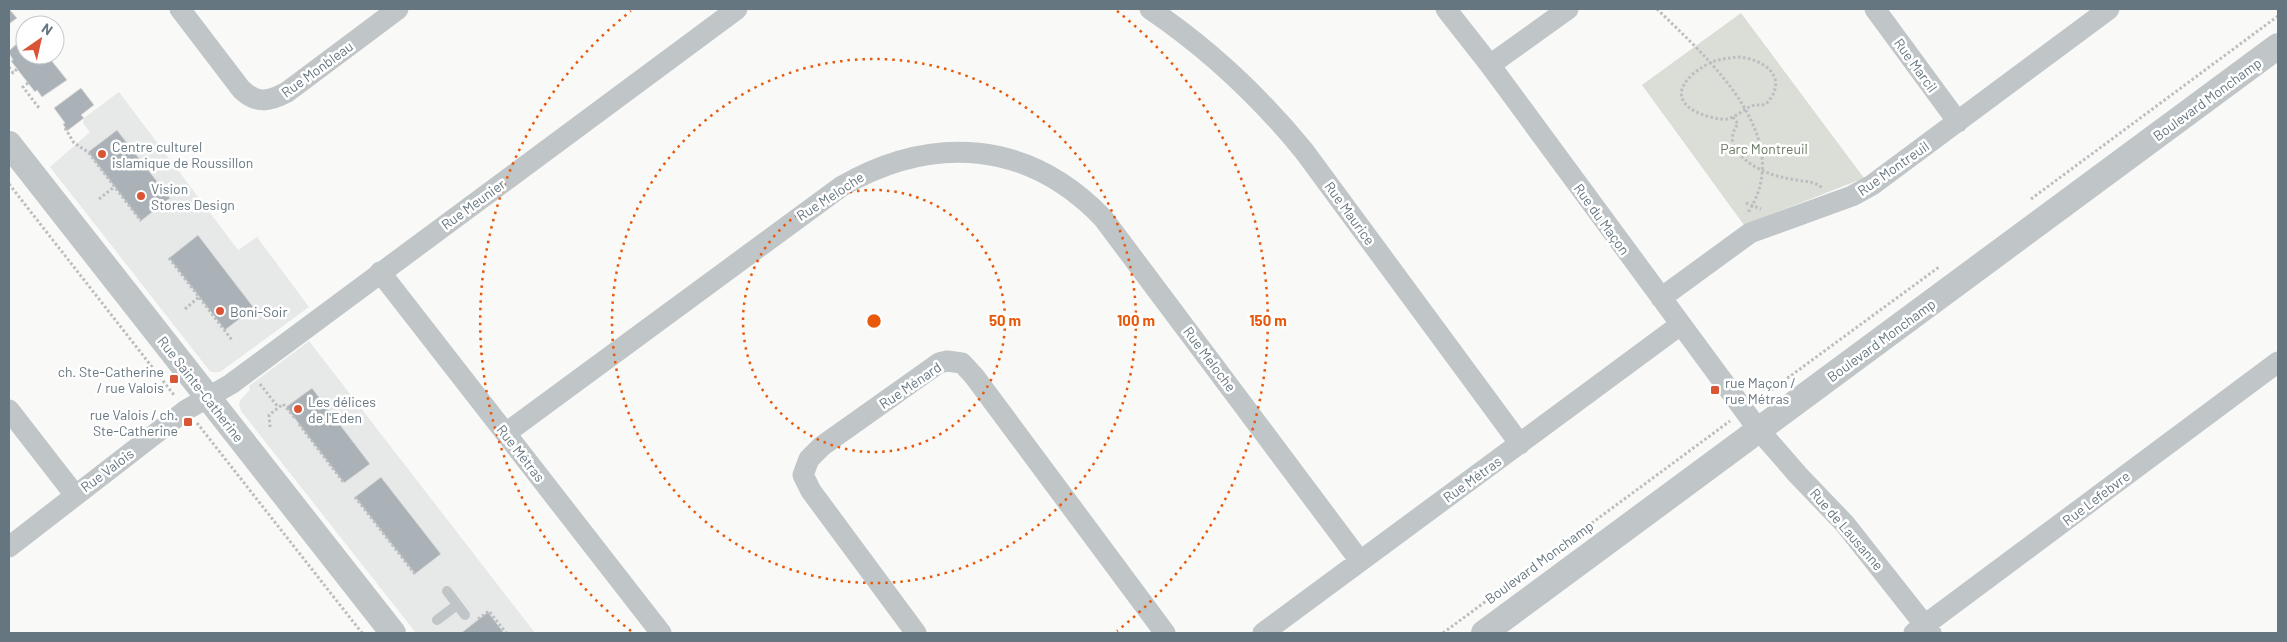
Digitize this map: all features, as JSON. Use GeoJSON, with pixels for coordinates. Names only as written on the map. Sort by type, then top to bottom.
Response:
{"type":"FeatureCollection","features":[{"type":"Feature","properties":{"kind":"street","name":"Rue Monbleau"},"geometry":{"type":"LineString","coordinates":[[180,9],[247,96],[261,101],[269,100],[287,92],[398,9]]}},
{"type":"Feature","properties":{"kind":"street","name":"Rue Meunier"},"geometry":{"type":"LineString","coordinates":[[209,397],[231,384],[737,9]]}},
{"type":"Feature","properties":{"kind":"street","name":"Rue Maurice"},"geometry":{"type":"LineString","coordinates":[[1150,9],[1197,42],[1220,62],[1279,121],[1304,151],[1520,444]]}},
{"type":"Feature","properties":{"kind":"street","name":"Rue du Maçon"},"geometry":{"type":"LineString","coordinates":[[1446,9],[1490,65],[1758,430]]}},
{"type":"Feature","properties":{"kind":"street"},"geometry":{"type":"LineString","coordinates":[[1490,65],[1568,9]]}},
{"type":"Feature","properties":{"kind":"street","name":"Rue Marcil"},"geometry":{"type":"LineString","coordinates":[[1875,9],[1958,122]]}},
{"type":"Feature","properties":{"kind":"street","name":"Rue Montreuil"},"geometry":{"type":"LineString","coordinates":[[1661,298],[1750,234],[1862,191],[2109,9]]}},
{"type":"Feature","properties":{"kind":"street","name":"Boulevard Monchamp"},"geometry":{"type":"LineString","coordinates":[[1484,633],[2278,46]]}},
{"type":"Feature","properties":{"kind":"street","name":"Rue Sainte-Catherine"},"geometry":{"type":"LineString","coordinates":[[9,144],[394,633]]}},
{"type":"Feature","properties":{"kind":"street","name":"Rue Meloche"},"geometry":{"type":"LineString","coordinates":[[506,433],[842,186],[881,166],[913,156],[942,152],[988,154],[1019,162],[1058,181],[1077,194],[1103,218],[1360,561]]}},
{"type":"Feature","properties":{"kind":"street","name":"Rue Métras"},"geometry":{"type":"LineString","coordinates":[[380,272],[662,633]]}},
{"type":"Feature","properties":{"kind":"street","name":"Rue Métras"},"geometry":{"type":"LineString","coordinates":[[1263,633],[1680,325]]}},
{"type":"Feature","properties":{"kind":"street","name":"Rue Ménard"},"geometry":{"type":"LineString","coordinates":[[916,633],[811,491],[803,475],[809,459],[822,446],[923,373],[947,360],[962,363],[974,376],[1165,633]]}},
{"type":"Feature","properties":{"kind":"street","name":"Rue Lefebvre"},"geometry":{"type":"LineString","coordinates":[[1923,630],[2278,362]]}},
{"type":"Feature","properties":{"kind":"street","name":"Rue Valois"},"geometry":{"type":"LineString","coordinates":[[9,546],[186,410],[209,397]]}},
{"type":"Feature","properties":{"kind":"street"},"geometry":{"type":"LineString","coordinates":[[9,410],[75,495]]}},
{"type":"Feature","properties":{"kind":"street","name":"Rue de Lausanne"},"geometry":{"type":"LineString","coordinates":[[1758,430],[1798,476],[1845,524],[1923,630]]}},
{"type":"Feature","properties":{"kind":"lane"},"geometry":{"type":"LineString","coordinates":[[447,591],[465,615]]}},
{"type":"Feature","properties":{"kind":"lane"},"geometry":{"type":"LineString","coordinates":[[437,620],[457,604]]}},
{"type":"Feature","properties":{"kind":"path"},"geometry":{"type":"LineString","coordinates":[[1656,9],[1724,79],[1757,131],[1763,160],[1763,171],[1752,205],[1746,203]]}},
{"type":"Feature","properties":{"kind":"path","name":"Boulevard Monchamp"},"geometry":{"type":"LineString","coordinates":[[2028,202],[2278,16]]}},
{"type":"Feature","properties":{"kind":"path"},"geometry":{"type":"LineString","coordinates":[[1727,58],[1750,58],[1768,66],[1775,82],[1775,90],[1771,98],[1763,106],[1751,107],[1745,111],[1733,117],[1723,119],[1709,117],[1696,112],[1683,103],[1681,99],[1683,84],[1710,63],[1727,58]]}},
{"type":"Feature","properties":{"kind":"path"},"geometry":{"type":"LineString","coordinates":[[9,67],[13,73],[17,69]]}},
{"type":"Feature","properties":{"kind":"path"},"geometry":{"type":"LineString","coordinates":[[28,83],[23,87],[39,108]]}},
{"type":"Feature","properties":{"kind":"path"},"geometry":{"type":"LineString","coordinates":[[1733,117],[1738,124],[1732,135],[1736,149],[1752,166],[1782,178],[1814,182],[1826,192]]}},
{"type":"Feature","properties":{"kind":"path"},"geometry":{"type":"LineString","coordinates":[[65,128],[74,143],[88,152],[141,221]]}},
{"type":"Feature","properties":{"kind":"path","name":"Rue Sainte-Catherine"},"geometry":{"type":"LineString","coordinates":[[9,184],[177,399]]}},
{"type":"Feature","properties":{"kind":"path"},"geometry":{"type":"LineString","coordinates":[[99,199],[114,187]]}},
{"type":"Feature","properties":{"kind":"path"},"geometry":{"type":"LineString","coordinates":[[169,258],[232,340]]}},
{"type":"Feature","properties":{"kind":"path","name":"Boulevard Monchamp"},"geometry":{"type":"LineString","coordinates":[[1761,398],[1941,266]]}},
{"type":"Feature","properties":{"kind":"path"},"geometry":{"type":"LineString","coordinates":[[185,309],[199,297]]}},
{"type":"Feature","properties":{"kind":"path"},"geometry":{"type":"LineString","coordinates":[[252,385],[257,381],[278,407]]}},
{"type":"Feature","properties":{"kind":"path"},"geometry":{"type":"LineString","coordinates":[[270,428],[269,415],[283,404],[294,418]]}},
{"type":"Feature","properties":{"kind":"path","name":"Boulevard Monchamp"},"geometry":{"type":"LineString","coordinates":[[1443,633],[1732,419]]}},
{"type":"Feature","properties":{"kind":"path","name":"Rue Sainte-Catherine"},"geometry":{"type":"LineString","coordinates":[[196,422],[362,633]]}},
{"type":"Feature","properties":{"kind":"path"},"geometry":{"type":"LineString","coordinates":[[298,424],[344,484]]}},
{"type":"Feature","properties":{"kind":"path"},"geometry":{"type":"LineString","coordinates":[[355,498],[415,574]]}},
{"type":"Feature","properties":{"kind":"path"},"geometry":{"type":"LineString","coordinates":[[472,624],[489,611],[506,633]]}},
{"type":"Feature","properties":{"kind":"shaded area"},"geometry":{"type":"Polygon","coordinates":[[[119,92],[238,250],[257,237],[309,307],[220,372],[209,370],[50,167],[90,132],[83,123],[84,118],[119,92]]]}},
{"type":"Feature","properties":{"kind":"shaded area"},"geometry":{"type":"Polygon","coordinates":[[[309,341],[535,633],[416,633],[241,411],[239,404],[241,399],[250,390],[249,386],[309,341]]]}},
{"type":"Feature","properties":{"kind":"green space","name":"Parc Montreuil"},"geometry":{"type":"Polygon","coordinates":[[[1741,13],[1864,178],[1744,225],[1642,85],[1741,13]]]}},
{"type":"Feature","properties":{"kind":"building"},"geometry":{"type":"Polygon","coordinates":[[[9,9],[15,16],[15,20],[9,24],[9,9]]]}},
{"type":"Feature","properties":{"kind":"building"},"geometry":{"type":"Polygon","coordinates":[[[15,45],[15,65],[55,65],[67,80],[42,97],[37,90],[35,92],[11,61],[13,60],[9,51],[15,45]]]}},
{"type":"Feature","properties":{"kind":"building"},"geometry":{"type":"Polygon","coordinates":[[[81,88],[94,105],[81,115],[84,118],[67,131],[63,124],[65,123],[54,108],[81,88]]]}},
{"type":"Feature","properties":{"kind":"building"},"geometry":{"type":"Polygon","coordinates":[[[117,130],[170,198],[141,221],[88,152],[117,130]]]}},
{"type":"Feature","properties":{"kind":"building"},"geometry":{"type":"Polygon","coordinates":[[[198,235],[254,308],[225,330],[169,258],[198,235]]]}},
{"type":"Feature","properties":{"kind":"building"},"geometry":{"type":"Polygon","coordinates":[[[312,388],[370,464],[344,483],[286,407],[312,388]]]}},
{"type":"Feature","properties":{"kind":"building"},"geometry":{"type":"Polygon","coordinates":[[[381,477],[441,554],[415,574],[355,497],[381,477]]]}},
{"type":"Feature","properties":{"kind":"building"},"geometry":{"type":"Polygon","coordinates":[[[488,612],[504,633],[461,633],[488,612]]]}},
{"type":"Feature","properties":{"kind":"place","name":"Centre culturel islamique de Roussillon"},"geometry":{"type":"Point","coordinates":[102,154]}},
{"type":"Feature","properties":{"kind":"place","name":"Vision Stores Design"},"geometry":{"type":"Point","coordinates":[141,196]}},
{"type":"Feature","properties":{"kind":"place","name":"Boni-Soir"},"geometry":{"type":"Point","coordinates":[220,311]}},
{"type":"Feature","properties":{"kind":"place","name":"ch. Ste-Catherine / rue Valois"},"geometry":{"type":"Point","coordinates":[174,379]}},
{"type":"Feature","properties":{"kind":"place","name":"rue Maçon / rue Métras"},"geometry":{"type":"Point","coordinates":[1715,390]}},
{"type":"Feature","properties":{"kind":"place","name":"Les délices de l'Eden"},"geometry":{"type":"Point","coordinates":[298,409]}},
{"type":"Feature","properties":{"kind":"place","name":"rue Valois / ch. Ste-Catherine"},"geometry":{"type":"Point","coordinates":[188,422]}}]}
